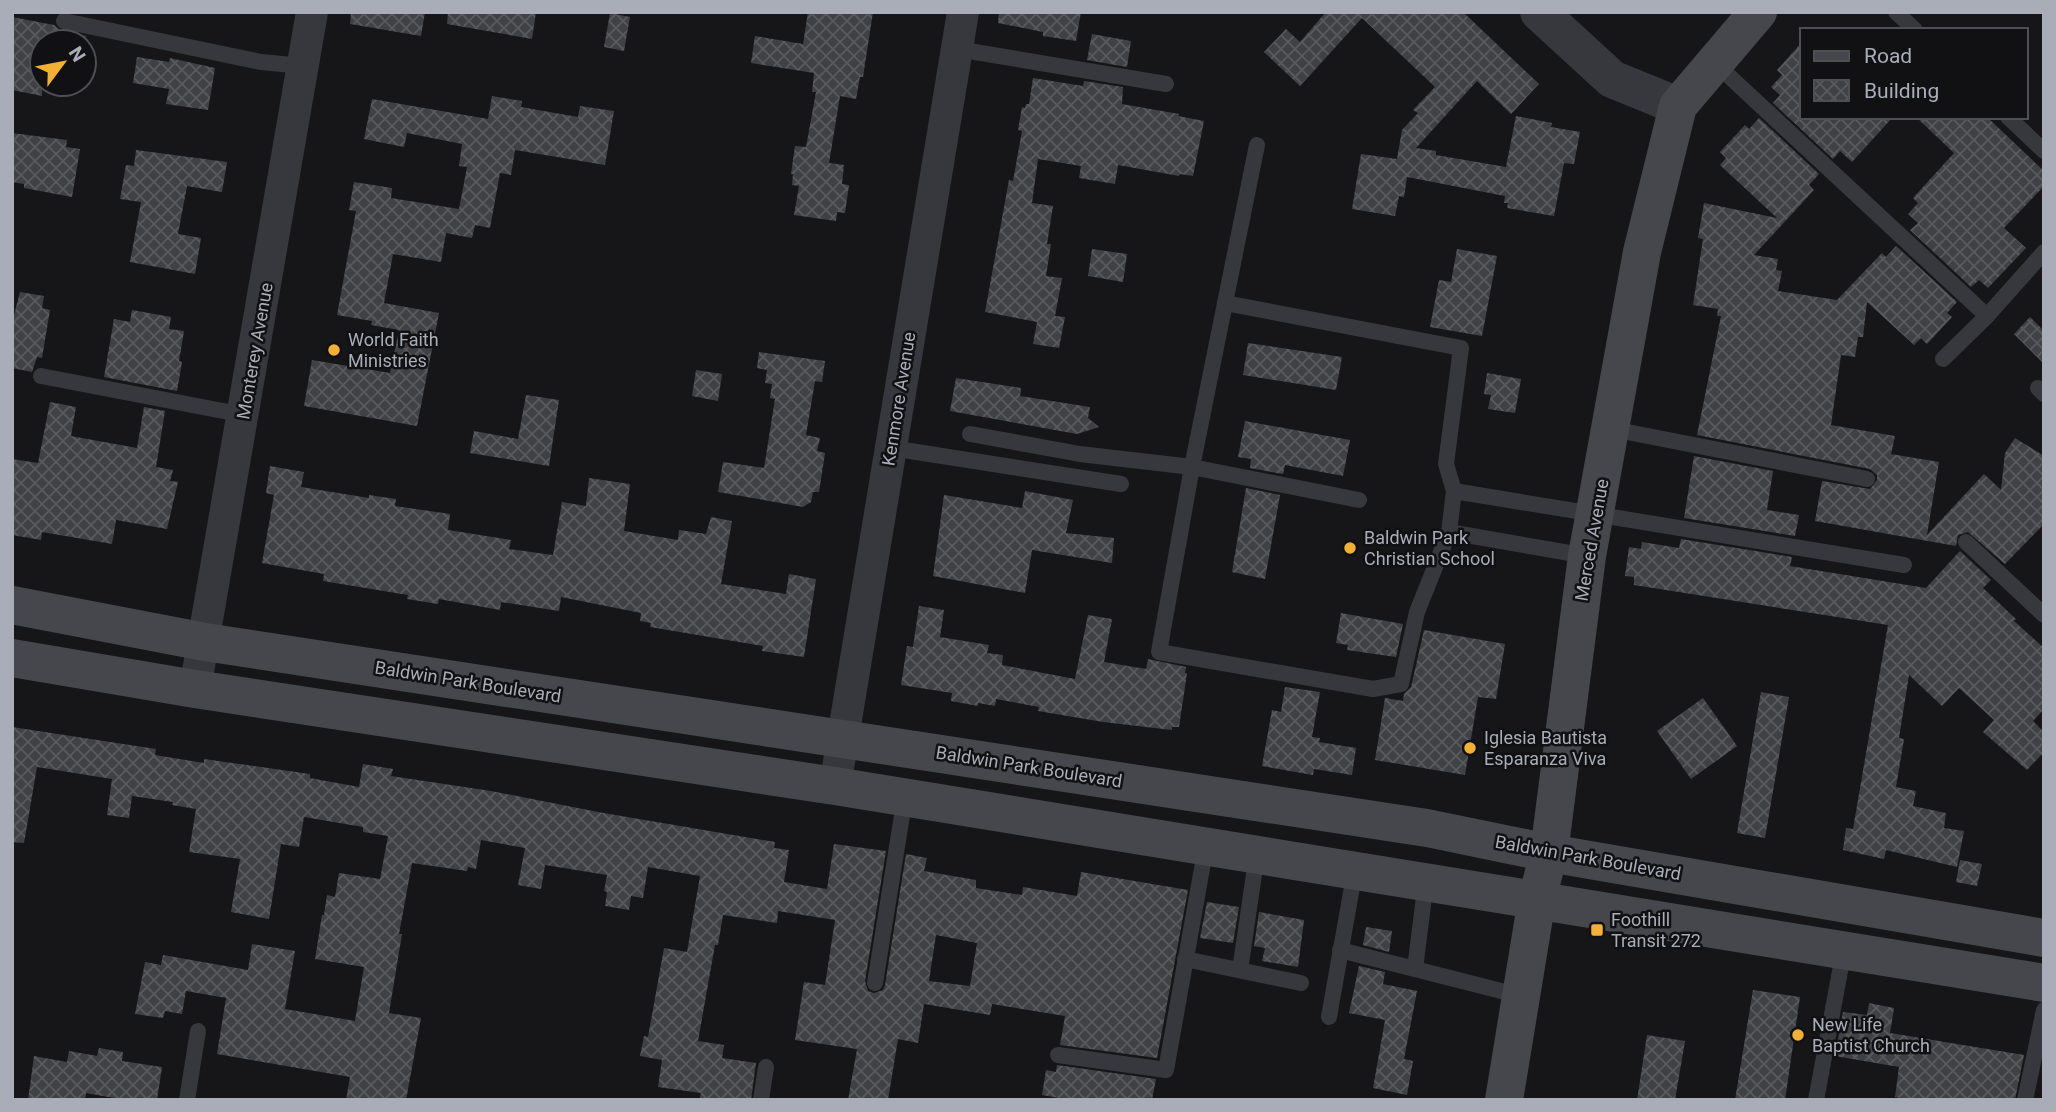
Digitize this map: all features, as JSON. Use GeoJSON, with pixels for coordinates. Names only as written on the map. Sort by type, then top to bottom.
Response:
{"type":"FeatureCollection","features":[{"type":"Feature","properties":{"kind":"main road","name":"Merced Avenue"},"geometry":{"type":"LineString","coordinates":[[1504,1100],[1537,899],[1549,852],[1587,556],[1642,252],[1678,106],[1758,12]]}},
{"type":"Feature","properties":{"kind":"main road","name":"Baldwin Park Boulevard"},"geometry":{"type":"LineString","coordinates":[[12,605],[205,642],[1427,828],[1549,852],[2044,938]]}},
{"type":"Feature","properties":{"kind":"main road"},"geometry":{"type":"LineString","coordinates":[[12,658],[195,689],[905,797],[2044,983]]}},
{"type":"Feature","properties":{"kind":"street","name":"Monterey Avenue"},"geometry":{"type":"LineString","coordinates":[[195,689],[312,12]]}},
{"type":"Feature","properties":{"kind":"street","name":"Kenmore Avenue"},"geometry":{"type":"LineString","coordinates":[[835,786],[963,12]]}},
{"type":"Feature","properties":{"kind":"street"},"geometry":{"type":"LineString","coordinates":[[1539,12],[1612,79],[1678,106]]}},
{"type":"Feature","properties":{"kind":"lane"},"geometry":{"type":"LineString","coordinates":[[1896,12],[1913,28]]}},
{"type":"Feature","properties":{"kind":"lane"},"geometry":{"type":"LineString","coordinates":[[64,21],[261,62],[303,66]]}},
{"type":"Feature","properties":{"kind":"lane"},"geometry":{"type":"LineString","coordinates":[[957,49],[1166,84]]}},
{"type":"Feature","properties":{"kind":"lane"},"geometry":{"type":"LineString","coordinates":[[1715,63],[1987,316]]}},
{"type":"Feature","properties":{"kind":"lane"},"geometry":{"type":"LineString","coordinates":[[2010,119],[2044,151]]}},
{"type":"Feature","properties":{"kind":"lane"},"geometry":{"type":"LineString","coordinates":[[1224,303],[1461,348],[1446,464],[1454,491],[1449,532],[1417,611],[1401,684],[1373,689],[1159,652],[1204,397],[1257,145]]}},
{"type":"Feature","properties":{"kind":"lane"},"geometry":{"type":"LineString","coordinates":[[1943,359],[1987,316],[2044,252]]}},
{"type":"Feature","properties":{"kind":"lane"},"geometry":{"type":"LineString","coordinates":[[41,376],[244,415]]}},
{"type":"Feature","properties":{"kind":"lane"},"geometry":{"type":"LineString","coordinates":[[1612,429],[1867,479]]}},
{"type":"Feature","properties":{"kind":"lane"},"geometry":{"type":"LineString","coordinates":[[970,434],[1080,454],[1192,467],[1359,500]]}},
{"type":"Feature","properties":{"kind":"lane"},"geometry":{"type":"LineString","coordinates":[[891,448],[1121,484]]}},
{"type":"Feature","properties":{"kind":"lane"},"geometry":{"type":"LineString","coordinates":[[1454,491],[1904,565]]}},
{"type":"Feature","properties":{"kind":"lane"},"geometry":{"type":"LineString","coordinates":[[1449,532],[1587,556]]}},
{"type":"Feature","properties":{"kind":"lane"},"geometry":{"type":"LineString","coordinates":[[1966,542],[2044,615]]}},
{"type":"Feature","properties":{"kind":"lane"},"geometry":{"type":"LineString","coordinates":[[875,984],[905,797]]}},
{"type":"Feature","properties":{"kind":"lane"},"geometry":{"type":"LineString","coordinates":[[1058,1055],[1166,1070],[1206,846]]}},
{"type":"Feature","properties":{"kind":"lane"},"geometry":{"type":"LineString","coordinates":[[1240,970],[1257,854]]}},
{"type":"Feature","properties":{"kind":"lane"},"geometry":{"type":"LineString","coordinates":[[1329,1017],[1354,870]]}},
{"type":"Feature","properties":{"kind":"lane"},"geometry":{"type":"LineString","coordinates":[[1415,969],[1426,881]]}},
{"type":"Feature","properties":{"kind":"lane"},"geometry":{"type":"LineString","coordinates":[[1340,950],[1521,996]]}},
{"type":"Feature","properties":{"kind":"lane"},"geometry":{"type":"LineString","coordinates":[[1816,1100],[1844,950]]}},
{"type":"Feature","properties":{"kind":"lane"},"geometry":{"type":"LineString","coordinates":[[1185,959],[1301,983]]}},
{"type":"Feature","properties":{"kind":"lane"},"geometry":{"type":"LineString","coordinates":[[2025,1100],[2044,1010]]}},
{"type":"Feature","properties":{"kind":"lane"},"geometry":{"type":"LineString","coordinates":[[187,1100],[198,1031]]}},
{"type":"Feature","properties":{"kind":"lane"},"geometry":{"type":"LineString","coordinates":[[761,1100],[766,1067]]}},
{"type":"Feature","properties":{"kind":"building"},"geometry":{"type":"Polygon","coordinates":[[[351,12],[425,12],[421,36],[350,24],[351,12]]]}},
{"type":"Feature","properties":{"kind":"building"},"geometry":{"type":"Polygon","coordinates":[[[448,12],[536,12],[532,39],[447,24],[448,12]]]}},
{"type":"Feature","properties":{"kind":"building"},"geometry":{"type":"Polygon","coordinates":[[[808,12],[873,12],[863,77],[860,77],[856,99],[840,96],[829,163],[844,165],[842,184],[849,185],[845,213],[837,212],[836,221],[794,215],[799,186],[792,185],[791,174],[795,146],[806,147],[816,92],[812,92],[814,73],[751,63],[755,36],[803,44],[808,12]]]}},
{"type":"Feature","properties":{"kind":"building"},"geometry":{"type":"Polygon","coordinates":[[[999,12],[1081,12],[1076,41],[1043,36],[1043,32],[998,23],[999,12]]]}},
{"type":"Feature","properties":{"kind":"building"},"geometry":{"type":"Polygon","coordinates":[[[1326,12],[1463,12],[1539,84],[1511,114],[1477,81],[1416,148],[1436,151],[1436,155],[1506,167],[1516,116],[1552,123],[1551,127],[1580,132],[1574,164],[1564,163],[1554,216],[1507,208],[1508,203],[1504,203],[1505,196],[1407,177],[1404,197],[1399,196],[1395,216],[1352,209],[1361,154],[1397,159],[1402,130],[1418,113],[1413,110],[1435,87],[1362,18],[1300,86],[1264,52],[1286,29],[1300,42],[1326,12]]]}},
{"type":"Feature","properties":{"kind":"building"},"geometry":{"type":"Polygon","coordinates":[[[610,13],[630,17],[624,51],[604,47],[610,13]]]}},
{"type":"Feature","properties":{"kind":"building"},"geometry":{"type":"Polygon","coordinates":[[[12,17],[54,25],[58,28],[28,28],[28,93],[12,90],[12,17]]]}},
{"type":"Feature","properties":{"kind":"building"},"geometry":{"type":"Polygon","coordinates":[[[1092,34],[1131,41],[1127,67],[1087,60],[1092,34]]]}},
{"type":"Feature","properties":{"kind":"building"},"geometry":{"type":"Polygon","coordinates":[[[1800,44],[1800,119],[1891,119],[1852,162],[1840,151],[1833,159],[1773,103],[1780,95],[1771,87],[1782,75],[1777,70],[1800,44]]]}},
{"type":"Feature","properties":{"kind":"building"},"geometry":{"type":"Polygon","coordinates":[[[137,57],[169,62],[170,58],[215,68],[208,110],[166,104],[169,89],[133,83],[137,57]]]}},
{"type":"Feature","properties":{"kind":"building"},"geometry":{"type":"Polygon","coordinates":[[[1033,78],[1083,86],[1084,81],[1123,87],[1122,104],[1204,121],[1193,176],[1118,165],[1115,184],[1079,178],[1081,166],[1038,159],[1032,203],[1053,206],[1047,244],[1051,244],[1046,276],[1062,278],[1055,316],[1065,317],[1059,348],[1033,344],[1037,322],[985,312],[1009,180],[1013,181],[1022,131],[1018,130],[1022,107],[1025,108],[1026,104],[1029,104],[1033,78]]]}},
{"type":"Feature","properties":{"kind":"building"},"geometry":{"type":"Polygon","coordinates":[[[492,96],[522,101],[521,107],[578,117],[580,106],[614,111],[605,165],[515,150],[511,175],[500,173],[490,228],[475,225],[472,238],[446,233],[441,262],[393,254],[384,303],[439,313],[417,426],[304,406],[312,360],[390,373],[399,330],[371,325],[372,321],[337,315],[356,211],[349,210],[354,182],[392,188],[391,198],[459,209],[467,167],[459,166],[462,144],[407,133],[404,147],[364,139],[372,99],[488,119],[492,96]]]}},
{"type":"Feature","properties":{"kind":"building"},"geometry":{"type":"Polygon","coordinates":[[[1759,118],[1819,174],[1809,185],[1814,190],[1754,255],[1778,259],[1776,270],[1782,271],[1778,291],[1837,300],[1882,253],[1886,257],[1896,246],[1957,302],[1947,313],[1952,317],[1927,344],[1921,338],[1914,345],[1867,302],[1863,337],[1858,337],[1855,357],[1841,355],[1831,425],[1895,436],[1891,454],[1939,462],[1927,535],[1984,474],[2001,490],[2005,453],[2015,438],[2044,456],[2044,524],[2005,564],[1968,532],[1958,535],[1956,546],[1815,521],[1822,481],[1870,489],[1877,480],[1877,475],[1870,469],[1697,435],[1721,316],[1717,316],[1718,309],[1693,305],[1703,239],[1698,238],[1704,203],[1777,218],[1720,165],[1726,158],[1720,152],[1745,125],[1749,129],[1759,118]]]}},
{"type":"Feature","properties":{"kind":"building"},"geometry":{"type":"Polygon","coordinates":[[[1918,119],[1989,119],[2044,171],[2044,186],[2004,228],[2026,248],[1988,288],[1979,280],[1971,287],[1910,230],[1918,223],[1908,214],[1918,203],[1913,198],[1954,153],[1918,119]]]}},
{"type":"Feature","properties":{"kind":"building"},"geometry":{"type":"Polygon","coordinates":[[[12,133],[67,140],[66,147],[80,149],[72,197],[24,188],[24,184],[12,182],[12,133]]]}},
{"type":"Feature","properties":{"kind":"building"},"geometry":{"type":"Polygon","coordinates":[[[136,150],[227,162],[222,192],[187,186],[178,234],[201,238],[195,274],[130,262],[141,202],[120,199],[126,165],[134,166],[136,150]]]}},
{"type":"Feature","properties":{"kind":"building"},"geometry":{"type":"Polygon","coordinates":[[[1092,249],[1127,254],[1123,282],[1088,276],[1092,249]]]}},
{"type":"Feature","properties":{"kind":"building"},"geometry":{"type":"Polygon","coordinates":[[[1457,249],[1497,256],[1482,336],[1430,327],[1439,280],[1451,282],[1457,249]]]}},
{"type":"Feature","properties":{"kind":"building"},"geometry":{"type":"Polygon","coordinates":[[[20,292],[44,296],[42,308],[50,310],[42,358],[37,357],[32,372],[12,368],[12,323],[20,292]]]}},
{"type":"Feature","properties":{"kind":"building"},"geometry":{"type":"Polygon","coordinates":[[[132,310],[171,317],[169,329],[184,331],[177,391],[104,377],[114,319],[130,322],[132,310]]]}},
{"type":"Feature","properties":{"kind":"building"},"geometry":{"type":"Polygon","coordinates":[[[2030,317],[2044,331],[2044,364],[2014,334],[2030,317]]]}},
{"type":"Feature","properties":{"kind":"building"},"geometry":{"type":"Polygon","coordinates":[[[1248,343],[1342,357],[1336,390],[1243,375],[1248,343]]]}},
{"type":"Feature","properties":{"kind":"building"},"geometry":{"type":"Polygon","coordinates":[[[759,352],[825,361],[822,382],[815,381],[806,435],[820,438],[817,451],[825,453],[819,492],[813,492],[811,502],[803,507],[718,492],[723,462],[764,468],[775,399],[770,398],[772,384],[765,383],[767,370],[757,368],[759,352]]]}},
{"type":"Feature","properties":{"kind":"building"},"geometry":{"type":"Polygon","coordinates":[[[696,370],[722,374],[718,401],[692,396],[696,370]]]}},
{"type":"Feature","properties":{"kind":"building"},"geometry":{"type":"Polygon","coordinates":[[[1487,373],[1521,379],[1515,413],[1488,409],[1491,395],[1484,394],[1487,373]]]}},
{"type":"Feature","properties":{"kind":"building"},"geometry":{"type":"Polygon","coordinates":[[[956,378],[1021,388],[1020,396],[1090,407],[1088,418],[1099,427],[1077,434],[950,411],[956,378]]]}},
{"type":"Feature","properties":{"kind":"building"},"geometry":{"type":"Polygon","coordinates":[[[526,395],[559,400],[549,466],[470,453],[474,431],[518,439],[526,395]]]}},
{"type":"Feature","properties":{"kind":"building"},"geometry":{"type":"Polygon","coordinates":[[[50,402],[76,407],[71,436],[137,448],[144,407],[165,411],[156,467],[173,470],[170,481],[178,482],[167,529],[116,520],[112,544],[42,532],[41,540],[12,535],[12,459],[38,463],[50,402]]]}},
{"type":"Feature","properties":{"kind":"building"},"geometry":{"type":"Polygon","coordinates":[[[1245,421],[1350,440],[1343,476],[1285,465],[1283,474],[1250,468],[1251,459],[1238,457],[1245,421]]]}},
{"type":"Feature","properties":{"kind":"building"},"geometry":{"type":"Polygon","coordinates":[[[1694,456],[1773,471],[1767,510],[1799,515],[1795,536],[1684,518],[1694,456]]]}},
{"type":"Feature","properties":{"kind":"building"},"geometry":{"type":"Polygon","coordinates":[[[270,466],[304,472],[301,487],[369,498],[369,495],[396,499],[395,506],[450,514],[448,530],[511,540],[509,549],[553,555],[562,502],[586,506],[589,478],[630,484],[624,531],[678,540],[679,530],[706,534],[711,517],[732,521],[721,584],[786,594],[789,574],[816,579],[804,657],[762,651],[763,646],[650,627],[651,623],[640,621],[641,613],[561,597],[559,611],[501,602],[500,610],[439,599],[438,604],[407,599],[408,595],[323,581],[324,574],[262,563],[274,495],[266,493],[270,466]]]}},
{"type":"Feature","properties":{"kind":"building"},"geometry":{"type":"Polygon","coordinates":[[[1246,488],[1280,495],[1265,579],[1232,572],[1246,488]]]}},
{"type":"Feature","properties":{"kind":"building"},"geometry":{"type":"Polygon","coordinates":[[[1025,491],[1073,500],[1066,533],[1114,538],[1112,563],[1032,550],[1025,593],[933,576],[944,495],[1022,508],[1025,491]]]}},
{"type":"Feature","properties":{"kind":"building"},"geometry":{"type":"Polygon","coordinates":[[[1681,539],[1792,557],[1790,566],[1926,588],[1960,551],[1991,580],[1983,588],[2044,648],[2044,709],[2033,721],[2044,732],[2044,752],[2027,770],[1983,732],[1994,720],[1959,688],[1942,706],[1909,675],[1899,738],[1904,739],[1896,787],[1916,791],[1913,806],[1946,813],[1944,828],[1964,831],[1957,867],[1886,850],[1884,859],[1843,850],[1846,828],[1853,829],[1888,625],[1634,585],[1634,577],[1625,576],[1629,547],[1641,549],[1642,542],[1679,548],[1681,539]]]}},
{"type":"Feature","properties":{"kind":"building"},"geometry":{"type":"Polygon","coordinates":[[[919,606],[944,610],[940,637],[989,645],[987,653],[1003,655],[1002,665],[1075,679],[1088,615],[1112,619],[1104,662],[1146,669],[1148,659],[1186,667],[1179,727],[1172,727],[1172,730],[1103,722],[1038,711],[1039,707],[996,699],[995,706],[978,703],[978,706],[951,701],[952,693],[901,685],[907,646],[913,647],[919,606]]]}},
{"type":"Feature","properties":{"kind":"building"},"geometry":{"type":"Polygon","coordinates":[[[1341,613],[1403,624],[1396,657],[1347,650],[1348,645],[1336,643],[1341,613]]]}},
{"type":"Feature","properties":{"kind":"building"},"geometry":{"type":"Polygon","coordinates":[[[1424,630],[1505,644],[1496,699],[1478,697],[1465,775],[1375,760],[1385,698],[1403,701],[1404,694],[1411,687],[1424,630]]]}},
{"type":"Feature","properties":{"kind":"building"},"geometry":{"type":"Polygon","coordinates":[[[1285,687],[1320,692],[1312,737],[1320,738],[1319,742],[1356,748],[1352,775],[1314,769],[1313,775],[1262,766],[1272,710],[1281,712],[1285,687]]]}},
{"type":"Feature","properties":{"kind":"building"},"geometry":{"type":"Polygon","coordinates":[[[1761,692],[1789,697],[1765,838],[1737,833],[1761,692]]]}},
{"type":"Feature","properties":{"kind":"building"},"geometry":{"type":"Polygon","coordinates":[[[1703,698],[1737,746],[1691,779],[1657,731],[1703,698]]]}},
{"type":"Feature","properties":{"kind":"building"},"geometry":{"type":"Polygon","coordinates":[[[12,727],[156,749],[155,755],[204,763],[204,759],[310,774],[310,778],[359,787],[363,764],[393,769],[391,776],[491,791],[775,842],[774,848],[789,850],[784,882],[827,889],[834,844],[886,851],[865,981],[868,991],[874,993],[883,990],[885,985],[906,854],[927,858],[924,871],[976,880],[976,888],[1022,895],[1023,887],[1077,896],[1081,872],[1188,890],[1157,1058],[1060,1045],[1065,1016],[992,1004],[990,1015],[924,1004],[918,1043],[898,1039],[888,1100],[848,1100],[857,1049],[795,1040],[804,982],[825,985],[835,920],[778,911],[777,923],[723,915],[698,1041],[724,1045],[722,1058],[756,1063],[751,1100],[699,1100],[701,1093],[658,1087],[662,1060],[640,1056],[644,1036],[648,1037],[664,948],[687,952],[700,876],[648,867],[643,898],[631,896],[629,910],[605,906],[607,875],[545,865],[541,889],[518,885],[525,848],[481,840],[476,869],[468,867],[467,871],[412,863],[389,1013],[421,1018],[406,1100],[346,1100],[350,1077],[217,1054],[226,998],[186,991],[182,1014],[165,1011],[163,1018],[135,1014],[145,962],[161,965],[163,955],[248,970],[252,944],[295,951],[285,1009],[355,1021],[364,967],[315,959],[322,915],[327,895],[335,897],[339,873],[380,879],[388,836],[363,832],[363,827],[304,817],[299,847],[281,844],[269,919],[231,912],[240,859],[189,852],[196,809],[172,805],[173,802],[132,796],[129,818],[107,815],[112,779],[37,767],[24,843],[12,842],[12,727]],[[936,935],[929,981],[970,986],[977,943],[936,935]]]}},
{"type":"Feature","properties":{"kind":"building"},"geometry":{"type":"Polygon","coordinates":[[[1960,860],[1982,864],[1977,886],[1956,882],[1960,860]]]}},
{"type":"Feature","properties":{"kind":"building"},"geometry":{"type":"Polygon","coordinates":[[[1207,902],[1239,907],[1233,943],[1200,938],[1207,902]]]}},
{"type":"Feature","properties":{"kind":"building"},"geometry":{"type":"Polygon","coordinates":[[[1259,912],[1304,920],[1298,967],[1262,961],[1265,948],[1254,946],[1259,912]]]}},
{"type":"Feature","properties":{"kind":"building"},"geometry":{"type":"Polygon","coordinates":[[[1366,927],[1392,931],[1389,952],[1363,945],[1366,927]]]}},
{"type":"Feature","properties":{"kind":"building"},"geometry":{"type":"Polygon","coordinates":[[[1359,966],[1385,972],[1383,984],[1417,991],[1404,1059],[1413,1061],[1407,1095],[1373,1088],[1385,1020],[1349,1013],[1359,966]]]}},
{"type":"Feature","properties":{"kind":"building"},"geometry":{"type":"Polygon","coordinates":[[[1753,990],[1800,997],[1785,1100],[1735,1100],[1753,990]]]}},
{"type":"Feature","properties":{"kind":"building"},"geometry":{"type":"Polygon","coordinates":[[[1869,1003],[1894,1008],[1890,1033],[2024,1055],[2015,1100],[1909,1100],[1895,1097],[1899,1067],[1835,1056],[1843,1012],[1867,1015],[1869,1003]]]}},
{"type":"Feature","properties":{"kind":"building"},"geometry":{"type":"Polygon","coordinates":[[[1647,1035],[1685,1041],[1675,1100],[1637,1100],[1647,1035]]]}},
{"type":"Feature","properties":{"kind":"building"},"geometry":{"type":"Polygon","coordinates":[[[99,1048],[123,1052],[122,1061],[162,1067],[157,1100],[125,1100],[86,1093],[85,1100],[28,1100],[34,1056],[67,1062],[69,1051],[97,1056],[99,1048]]]}},
{"type":"Feature","properties":{"kind":"building"},"geometry":{"type":"Polygon","coordinates":[[[1057,1065],[1156,1079],[1152,1100],[1070,1100],[1042,1095],[1046,1070],[1056,1072],[1057,1065]]]}},
{"type":"Feature","properties":{"kind":"place","name":"World Faith Ministries"},"geometry":{"type":"Point","coordinates":[334,350]}},
{"type":"Feature","properties":{"kind":"place","name":"Baldwin Park Christian School"},"geometry":{"type":"Point","coordinates":[1350,548]}},
{"type":"Feature","properties":{"kind":"place","name":"Iglesia Bautista Esparanza Viva"},"geometry":{"type":"Point","coordinates":[1470,748]}},
{"type":"Feature","properties":{"kind":"place","name":"Foothill Transit 272"},"geometry":{"type":"Point","coordinates":[1597,930]}},
{"type":"Feature","properties":{"kind":"place","name":"New Life Baptist Church"},"geometry":{"type":"Point","coordinates":[1798,1035]}}]}
